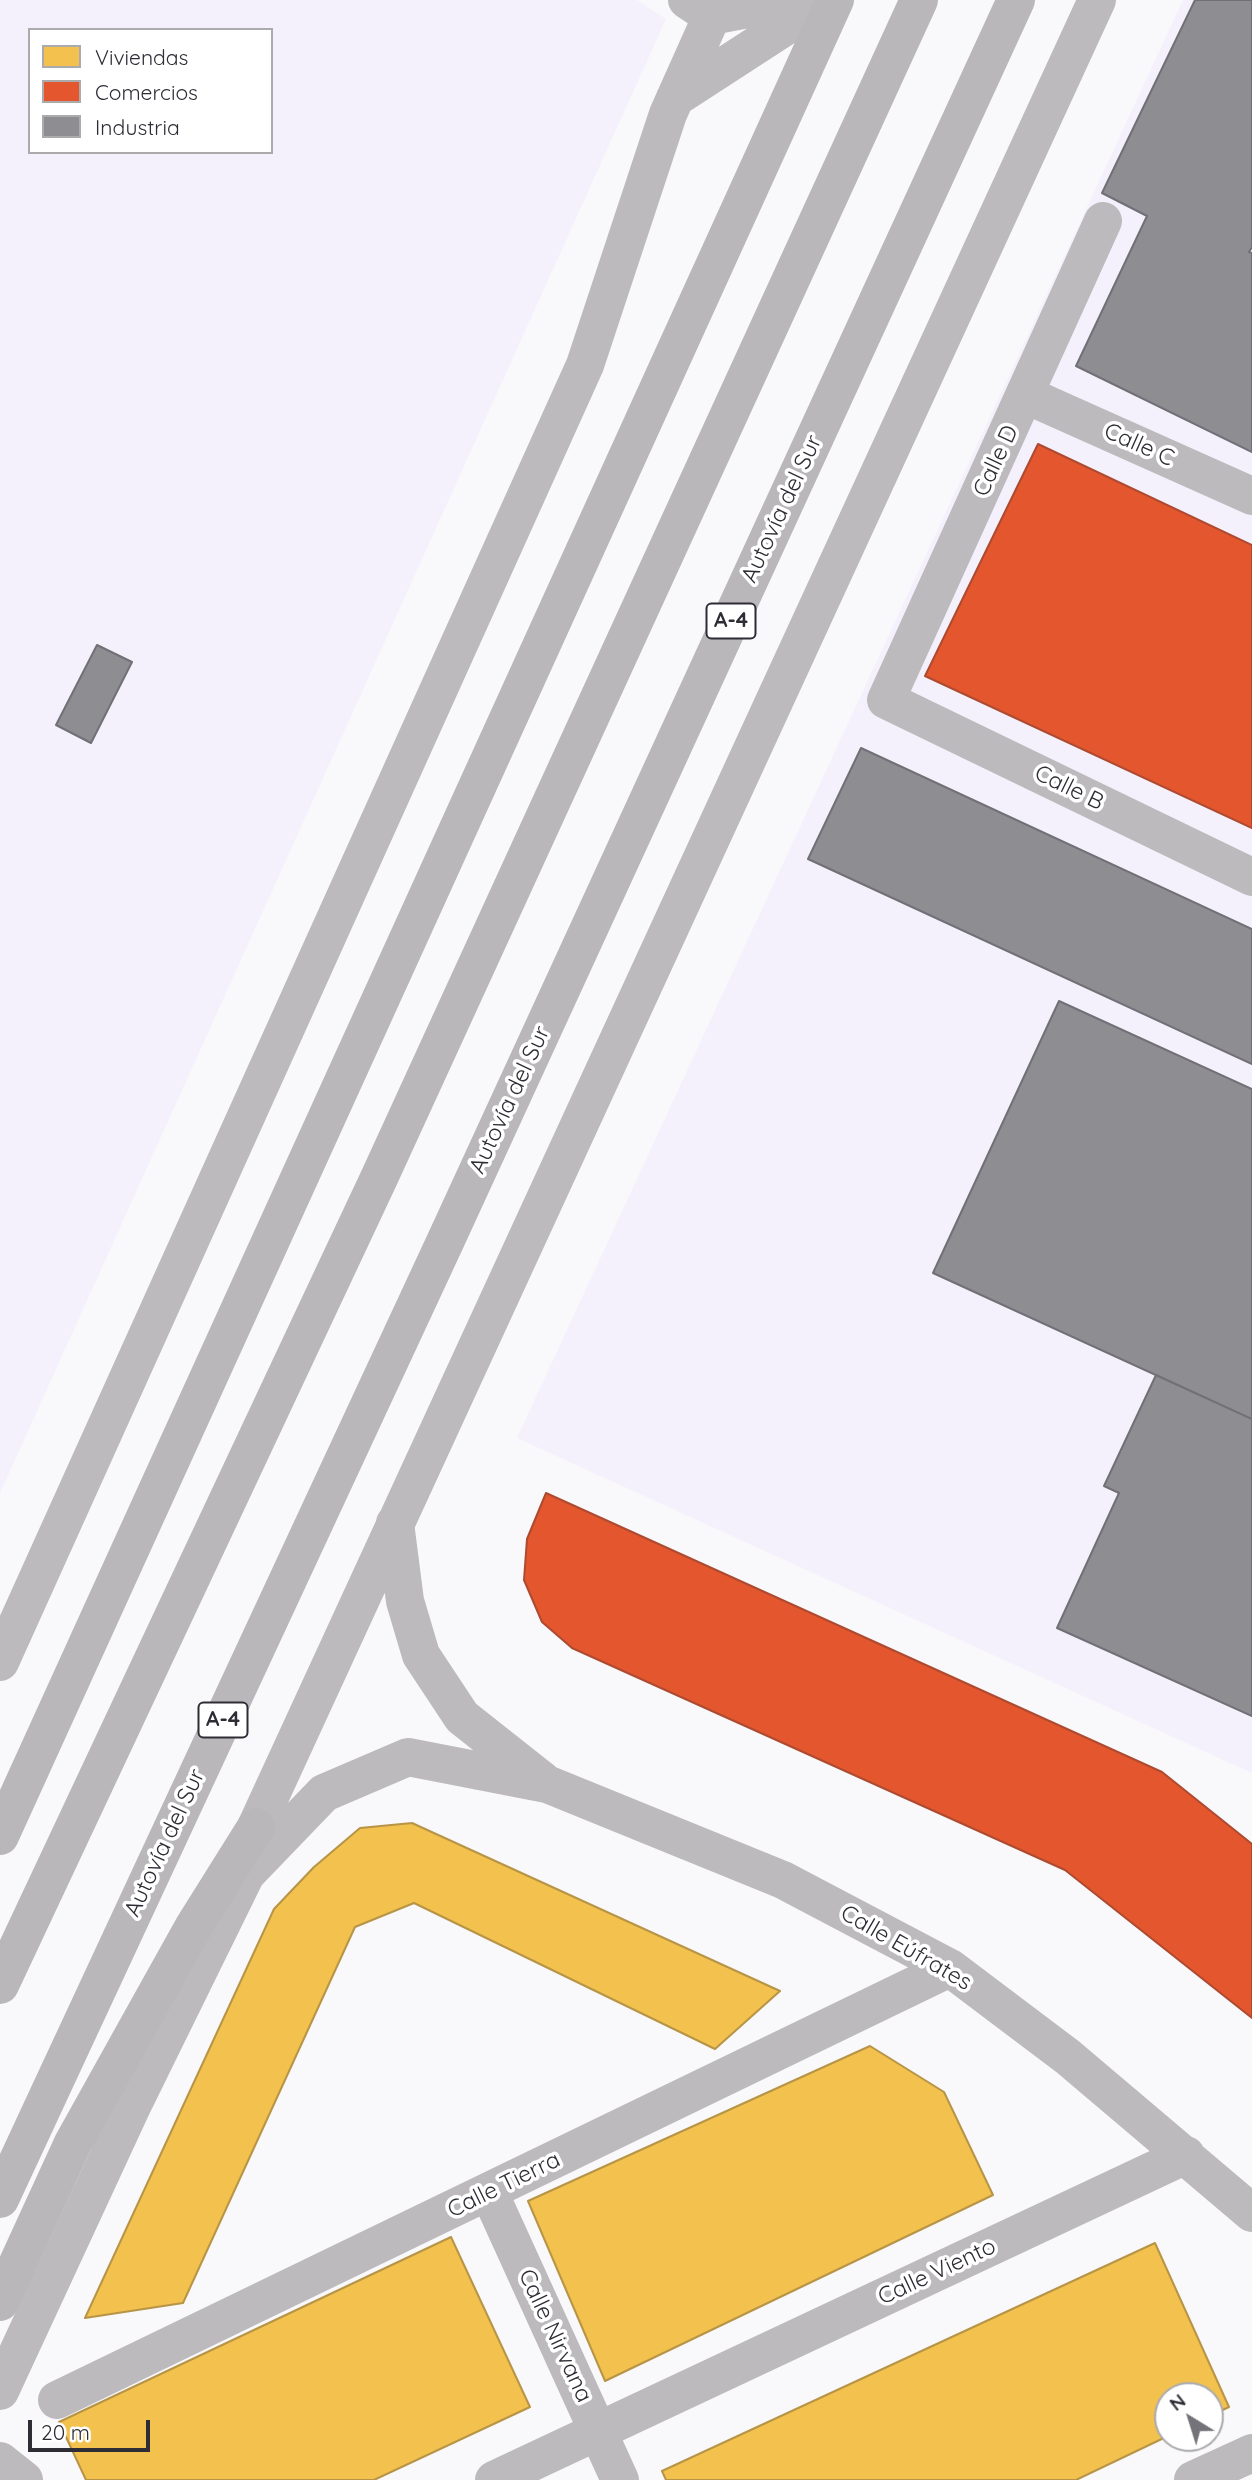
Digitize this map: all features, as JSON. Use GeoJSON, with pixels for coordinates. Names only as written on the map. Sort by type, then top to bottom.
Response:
{"type":"FeatureCollection","features":[{"type":"Feature","properties":{"kind":"highway"},"geometry":{"type":"LineString","coordinates":[[0,1836],[835,0]]}},
{"type":"Feature","properties":{"kind":"highway"},"geometry":{"type":"LineString","coordinates":[[0,1985],[385,1166],[919,0]]}},
{"type":"Feature","properties":{"kind":"highway","name":"Autovía del Sur"},"geometry":{"type":"LineString","coordinates":[[0,2199],[445,1242],[1016,0]]}},
{"type":"Feature","properties":{"kind":"highway"},"geometry":{"type":"LineString","coordinates":[[0,2302],[73,2143],[194,1926],[256,1827]]}},
{"type":"Feature","properties":{"kind":"street"},"geometry":{"type":"LineString","coordinates":[[0,1662],[585,365],[706,5],[795,0]]}},
{"type":"Feature","properties":{"kind":"street"},"geometry":{"type":"LineString","coordinates":[[675,97],[826,0]]}},
{"type":"Feature","properties":{"kind":"street"},"geometry":{"type":"LineString","coordinates":[[0,2391],[133,2104],[246,1874],[256,1827],[1097,0]]}},
{"type":"Feature","properties":{"kind":"street","name":"Calle D"},"geometry":{"type":"LineString","coordinates":[[886,700],[1026,395],[1102,221]]}},
{"type":"Feature","properties":{"kind":"street","name":"Calle C"},"geometry":{"type":"LineString","coordinates":[[1026,395],[1252,496]]}},
{"type":"Feature","properties":{"kind":"street","name":"Calle B"},"geometry":{"type":"LineString","coordinates":[[886,700],[1252,877]]}},
{"type":"Feature","properties":{"kind":"street"},"geometry":{"type":"LineString","coordinates":[[395,1523],[405,1601],[421,1655],[462,1717],[547,1784]]}},
{"type":"Feature","properties":{"kind":"street"},"geometry":{"type":"LineString","coordinates":[[246,1874],[324,1793],[408,1757],[547,1784]]}},
{"type":"Feature","properties":{"kind":"street","name":"Calle Eúfrates"},"geometry":{"type":"LineString","coordinates":[[547,1784],[783,1880],[950,1968],[1068,2057],[1252,2213]]}},
{"type":"Feature","properties":{"kind":"street","name":"Calle Tierra"},"geometry":{"type":"LineString","coordinates":[[57,2400],[950,1968]]}},
{"type":"Feature","properties":{"kind":"street","name":"Calle Viento"},"geometry":{"type":"LineString","coordinates":[[501,2477],[1186,2155]]}},
{"type":"Feature","properties":{"kind":"street","name":"Calle Nirvana"},"geometry":{"type":"LineString","coordinates":[[489,2192],[621,2480]]}},
{"type":"Feature","properties":{"kind":"street"},"geometry":{"type":"LineString","coordinates":[[1193,2480],[1252,2453]]}},
{"type":"Feature","properties":{"kind":"street"},"geometry":{"type":"LineString","coordinates":[[0,2461],[24,2480]]}},
{"type":"Feature","properties":{"kind":"shaded area"},"geometry":{"type":"Polygon","coordinates":[[[0,0],[637,0],[666,19],[0,1493],[0,0]]]}},
{"type":"Feature","properties":{"kind":"shaded area"},"geometry":{"type":"Polygon","coordinates":[[[1183,0],[1252,0],[1252,1773],[517,1438],[1183,0]]]}},
{"type":"Feature","properties":{"kind":"building: Viviendas"},"geometry":{"type":"Polygon","coordinates":[[[412,1823],[780,1991],[715,2049],[414,1903],[355,1927],[183,2303],[85,2318],[274,1909],[314,1867],[360,1828],[412,1823]]]}},
{"type":"Feature","properties":{"kind":"building: Viviendas"},"geometry":{"type":"Polygon","coordinates":[[[870,2046],[944,2092],[993,2195],[605,2381],[528,2201],[870,2046]]]}},
{"type":"Feature","properties":{"kind":"building: Viviendas"},"geometry":{"type":"Polygon","coordinates":[[[451,2237],[530,2407],[374,2480],[86,2480],[59,2422],[451,2237]]]}},
{"type":"Feature","properties":{"kind":"building: Viviendas"},"geometry":{"type":"Polygon","coordinates":[[[1155,2243],[1218,2382],[1154,2382],[1154,2443],[1076,2480],[666,2480],[662,2471],[1155,2243]]]}},
{"type":"Feature","properties":{"kind":"building: Viviendas"},"geometry":{"type":"Polygon","coordinates":[[[1224,2396],[1229,2407],[1224,2409],[1224,2396]]]}},
{"type":"Feature","properties":{"kind":"building: Comercios"},"geometry":{"type":"Polygon","coordinates":[[[1038,444],[1252,545],[1252,828],[925,676],[1038,444]]]}},
{"type":"Feature","properties":{"kind":"building: Comercios"},"geometry":{"type":"Polygon","coordinates":[[[546,1493],[1162,1772],[1252,1844],[1252,2018],[1065,1870],[572,1648],[542,1622],[524,1580],[527,1539],[546,1493]]]}},
{"type":"Feature","properties":{"kind":"building: Industria"},"geometry":{"type":"Polygon","coordinates":[[[1195,0],[1252,0],[1252,247],[1249,252],[1252,253],[1252,452],[1076,366],[1147,216],[1102,193],[1195,0]]]}},
{"type":"Feature","properties":{"kind":"building: Industria"},"geometry":{"type":"Polygon","coordinates":[[[97,645],[132,662],[91,743],[56,725],[97,645]]]}},
{"type":"Feature","properties":{"kind":"building: Industria"},"geometry":{"type":"Polygon","coordinates":[[[861,748],[1252,929],[1252,1064],[808,859],[861,748]]]}},
{"type":"Feature","properties":{"kind":"building: Industria"},"geometry":{"type":"Polygon","coordinates":[[[1059,1001],[1252,1089],[1252,1419],[933,1273],[1059,1001]]]}},
{"type":"Feature","properties":{"kind":"building: Industria"},"geometry":{"type":"Polygon","coordinates":[[[1156,1375],[1252,1419],[1252,1716],[1057,1628],[1119,1493],[1104,1486],[1156,1375]]]}}]}
